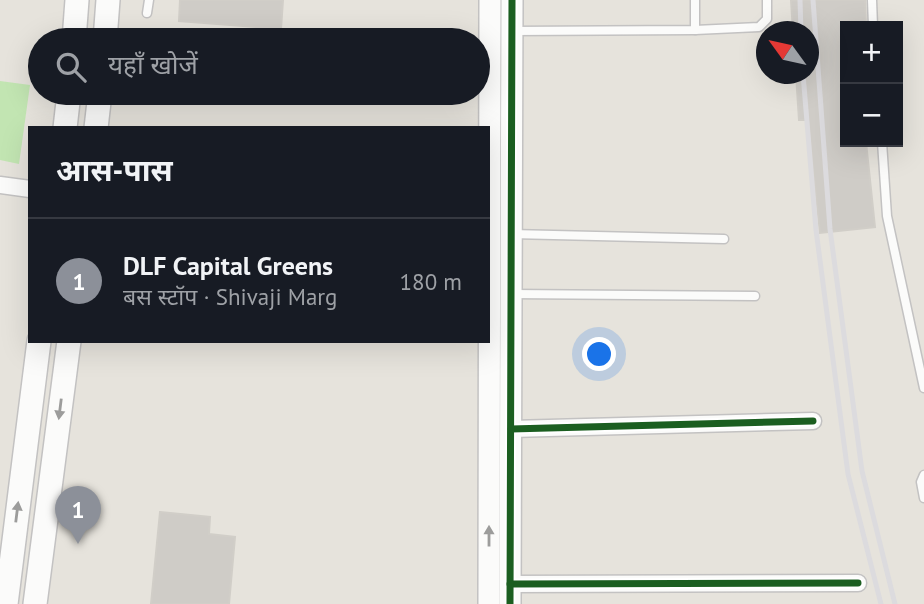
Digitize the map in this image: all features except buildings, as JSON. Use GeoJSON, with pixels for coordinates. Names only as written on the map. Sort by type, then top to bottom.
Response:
{"type":"FeatureCollection","features":[{"type":"Feature","properties":{"kind":"main road"},"geometry":{"type":"LineString","coordinates":[[75,28],[77,0]]}},
{"type":"Feature","properties":{"kind":"main road"},"geometry":{"type":"LineString","coordinates":[[106,28],[108,0]]}},
{"type":"Feature","properties":{"kind":"main road"},"geometry":{"type":"LineString","coordinates":[[65,126],[68,105]]}},
{"type":"Feature","properties":{"kind":"main road"},"geometry":{"type":"LineString","coordinates":[[96,126],[99,105]]}},
{"type":"Feature","properties":{"kind":"main road"},"geometry":{"type":"LineString","coordinates":[[6,604],[6,548],[39,343]]}},
{"type":"Feature","properties":{"kind":"main road"},"geometry":{"type":"LineString","coordinates":[[35,604],[69,343]]}},
{"type":"Feature","properties":{"kind":"street"},"geometry":{"type":"LineString","coordinates":[[490,0],[490,28]]}},
{"type":"Feature","properties":{"kind":"street"},"geometry":{"type":"LineString","coordinates":[[512,0],[510,594],[858,583]]}},
{"type":"Feature","properties":{"kind":"street"},"geometry":{"type":"LineString","coordinates":[[490,105],[490,126]]}},
{"type":"Feature","properties":{"kind":"street"},"geometry":{"type":"LineString","coordinates":[[0,185],[28,189]]}},
{"type":"Feature","properties":{"kind":"street"},"geometry":{"type":"LineString","coordinates":[[489,343],[489,604]]}},
{"type":"Feature","properties":{"kind":"street"},"geometry":{"type":"LineString","coordinates":[[511,429],[813,421]]}},
{"type":"Feature","properties":{"kind":"lane"},"geometry":{"type":"LineString","coordinates":[[147,13],[149,0]]}},
{"type":"Feature","properties":{"kind":"lane"},"geometry":{"type":"LineString","coordinates":[[695,0],[695,30]]}},
{"type":"Feature","properties":{"kind":"lane"},"geometry":{"type":"LineString","coordinates":[[512,30],[695,30],[759,27],[767,19],[767,0]]}},
{"type":"Feature","properties":{"kind":"lane"},"geometry":{"type":"LineString","coordinates":[[872,0],[873,21]]}},
{"type":"Feature","properties":{"kind":"lane"},"geometry":{"type":"LineString","coordinates":[[882,147],[887,216],[924,388]]}},
{"type":"Feature","properties":{"kind":"lane"},"geometry":{"type":"LineString","coordinates":[[511,234],[724,239]]}},
{"type":"Feature","properties":{"kind":"lane"},"geometry":{"type":"LineString","coordinates":[[511,294],[755,296]]}},
{"type":"Feature","properties":{"kind":"lane"},"geometry":{"type":"LineString","coordinates":[[924,475],[924,498]]}},
{"type":"Feature","properties":{"kind":"green space"},"geometry":{"type":"Polygon","coordinates":[[[0,81],[28,85],[19,164],[0,160],[0,81]]]}},
{"type":"Feature","properties":{"kind":"railway"},"geometry":{"type":"LineString","coordinates":[[800,0],[801,21]]}},
{"type":"Feature","properties":{"kind":"railway"},"geometry":{"type":"LineString","coordinates":[[813,0],[830,229],[862,471],[895,604]]}},
{"type":"Feature","properties":{"kind":"railway"},"geometry":{"type":"LineString","coordinates":[[804,84],[816,230],[848,474],[881,604]]}},
{"type":"Feature","properties":{"kind":"cycle path"},"geometry":{"type":"LineString","coordinates":[[510,604],[512,0]]}},
{"type":"Feature","properties":{"kind":"cycle path"},"geometry":{"type":"LineString","coordinates":[[511,429],[813,421]]}},
{"type":"Feature","properties":{"kind":"cycle path"},"geometry":{"type":"LineString","coordinates":[[510,584],[858,583]]}},
{"type":"Feature","properties":{"kind":"place","name":"DLF Capital Greens"},"geometry":{"type":"Point","coordinates":[78,544]}}]}
